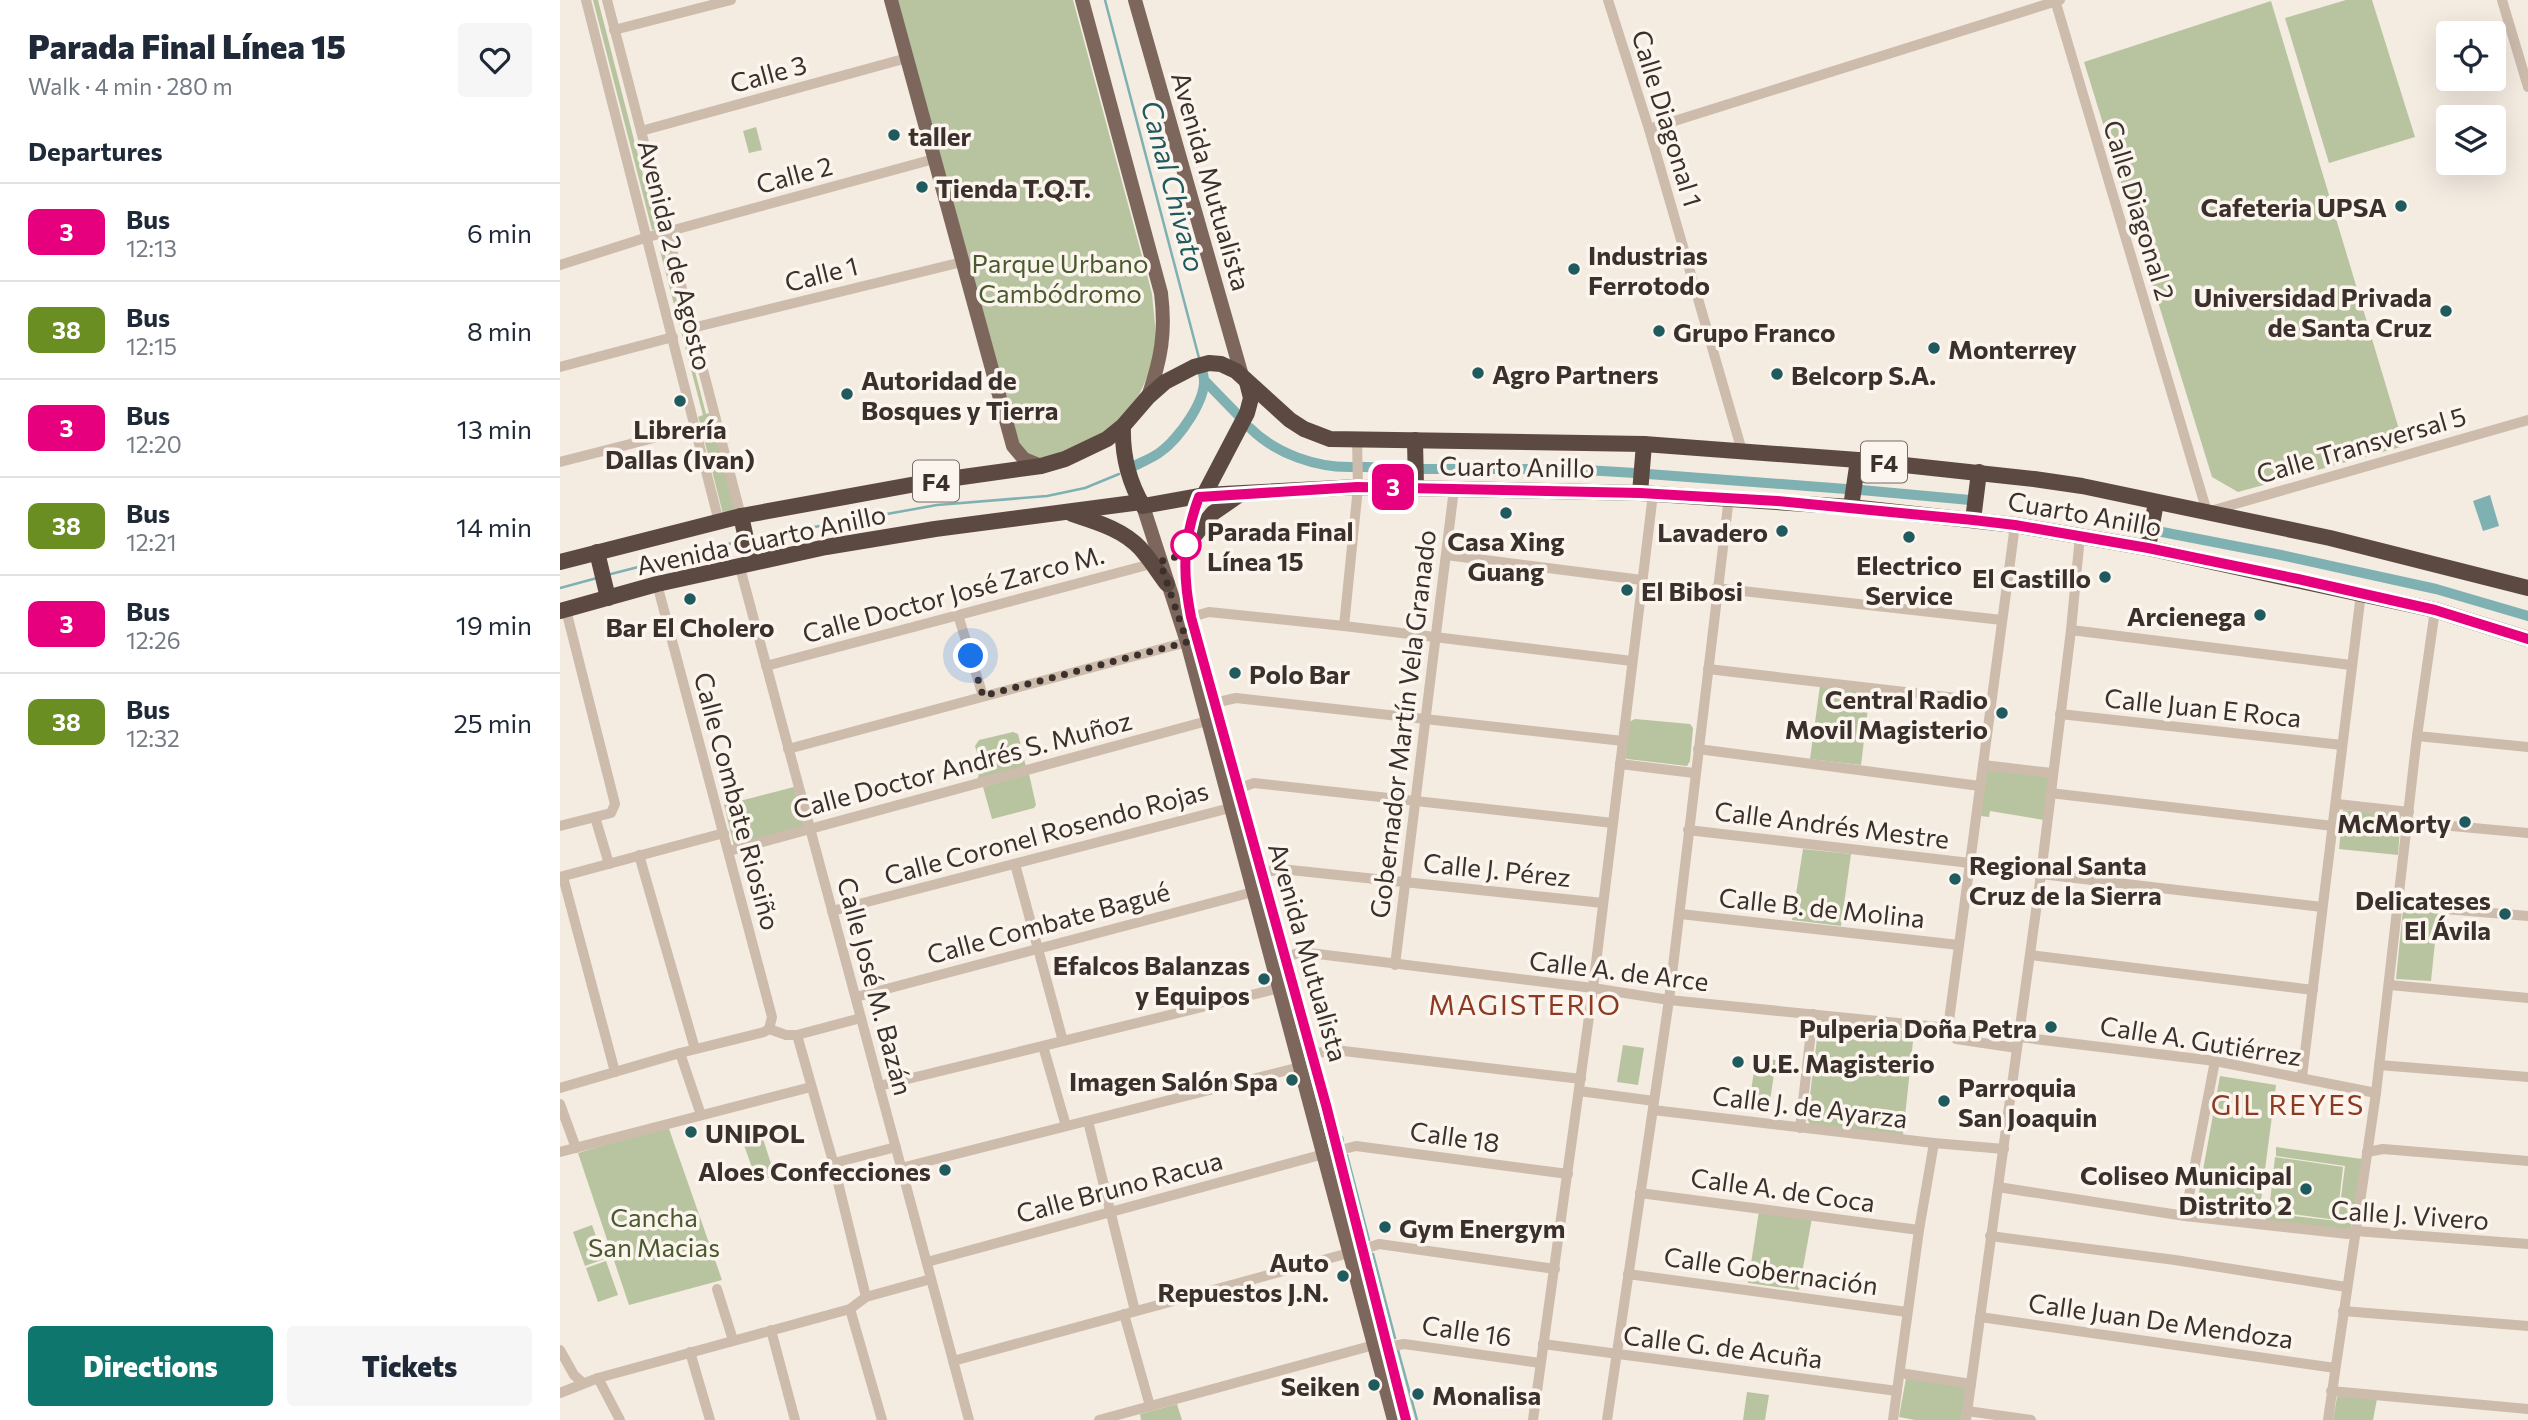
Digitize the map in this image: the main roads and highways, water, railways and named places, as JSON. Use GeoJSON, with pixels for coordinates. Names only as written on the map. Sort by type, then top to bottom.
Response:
{"type":"FeatureCollection","features":[{"type":"Feature","properties":{"kind":"highway","name":"F4"},"geometry":{"type":"LineString","coordinates":[[1123,426],[1165,382],[1201,365],[1229,367],[1245,379]]}},
{"type":"Feature","properties":{"kind":"highway"},"geometry":{"type":"LineString","coordinates":[[1202,496],[1247,413],[1251,398],[1245,379]]}},
{"type":"Feature","properties":{"kind":"highway","name":"Cuarto Anillo"},"geometry":{"type":"LineString","coordinates":[[1245,379],[1269,403],[1304,429],[1330,439],[1644,444],[1742,451],[1978,481],[2082,486],[2154,510],[2207,512],[2330,538],[2528,588]]}},
{"type":"Feature","properties":{"kind":"highway"},"geometry":{"type":"LineString","coordinates":[[1123,426],[1128,469],[1142,504]]}},
{"type":"Feature","properties":{"kind":"highway","name":"Avenida Cuarto Anillo"},"geometry":{"type":"LineString","coordinates":[[560,562],[598,556],[719,522],[742,521],[1041,466],[1089,449],[1123,426]]}},
{"type":"Feature","properties":{"kind":"highway"},"geometry":{"type":"LineString","coordinates":[[1415,440],[1416,482]]}},
{"type":"Feature","properties":{"kind":"highway"},"geometry":{"type":"LineString","coordinates":[[1644,444],[1644,489]]}},
{"type":"Feature","properties":{"kind":"highway"},"geometry":{"type":"LineString","coordinates":[[1852,501],[1857,466]]}},
{"type":"Feature","properties":{"kind":"highway"},"geometry":{"type":"LineString","coordinates":[[1973,513],[1978,481]]}},
{"type":"Feature","properties":{"kind":"highway","name":"Cuarto Anillo"},"geometry":{"type":"LineString","coordinates":[[1202,496],[1357,482],[1416,482],[1454,489],[1644,489],[1729,498],[1852,501],[1973,513],[2015,525],[2080,536],[2149,542],[2435,610],[2528,639]]}},
{"type":"Feature","properties":{"kind":"highway"},"geometry":{"type":"LineString","coordinates":[[1185,552],[1213,513],[1241,493]]}},
{"type":"Feature","properties":{"kind":"highway","name":"F4"},"geometry":{"type":"LineString","coordinates":[[1142,504],[1202,496]]}},
{"type":"Feature","properties":{"kind":"highway","name":"Avenida Cuarto Anillo"},"geometry":{"type":"LineString","coordinates":[[563,611],[608,594],[747,560],[921,531],[1142,504]]}},
{"type":"Feature","properties":{"kind":"highway"},"geometry":{"type":"LineString","coordinates":[[2149,542],[2154,510]]}},
{"type":"Feature","properties":{"kind":"highway"},"geometry":{"type":"LineString","coordinates":[[1066,512],[1117,531],[1155,563],[1167,584]]}},
{"type":"Feature","properties":{"kind":"highway"},"geometry":{"type":"LineString","coordinates":[[742,521],[747,560]]}},
{"type":"Feature","properties":{"kind":"highway"},"geometry":{"type":"LineString","coordinates":[[598,556],[608,594]]}},
{"type":"Feature","properties":{"kind":"main road"},"geometry":{"type":"LineString","coordinates":[[891,0],[1013,446],[1024,460],[1041,466]]}},
{"type":"Feature","properties":{"kind":"main road"},"geometry":{"type":"LineString","coordinates":[[1082,0],[1161,293],[1163,346],[1148,397]]}},
{"type":"Feature","properties":{"kind":"main road","name":"Avenida Mutualista"},"geometry":{"type":"LineString","coordinates":[[1135,0],[1245,379]]}},
{"type":"Feature","properties":{"kind":"main road"},"geometry":{"type":"LineString","coordinates":[[994,473],[1004,464],[1013,446]]}},
{"type":"Feature","properties":{"kind":"main road","name":"Avenida Mutualista"},"geometry":{"type":"LineString","coordinates":[[1202,496],[1192,515],[1185,552],[1185,586],[1191,617],[1326,1105],[1330,1153]]}},
{"type":"Feature","properties":{"kind":"main road"},"geometry":{"type":"LineString","coordinates":[[1142,504],[1155,563],[1185,552]]}},
{"type":"Feature","properties":{"kind":"main road","name":"Avenida Mutualista"},"geometry":{"type":"LineString","coordinates":[[1167,584],[1187,642],[1300,1067],[1330,1153],[1380,1346],[1394,1420]]}},
{"type":"Feature","properties":{"kind":"main road"},"geometry":{"type":"LineString","coordinates":[[1286,1011],[1293,1018],[1299,1045],[1312,1054]]}},
{"type":"Feature","properties":{"kind":"main road"},"geometry":{"type":"LineString","coordinates":[[1300,1067],[1309,1072],[1317,1099],[1326,1105]]}},
{"type":"Feature","properties":{"kind":"main road","name":"Avenida Mutualista"},"geometry":{"type":"LineString","coordinates":[[1380,1346],[1406,1420]]}},
{"type":"Feature","properties":{"kind":"water"},"geometry":{"type":"Polygon","coordinates":[[[2490,495],[2499,526],[2483,531],[2473,501],[2490,495]]]}},
{"type":"Feature","properties":{"kind":"waterway","name":"Canal Chivato"},"geometry":{"type":"LineString","coordinates":[[1105,0],[1199,358]]}},
{"type":"Feature","properties":{"kind":"waterway","name":"Canal Chivato"},"geometry":{"type":"LineString","coordinates":[[1203,372],[1206,382]]}},
{"type":"Feature","properties":{"kind":"waterway"},"geometry":{"type":"LineString","coordinates":[[1134,466],[1167,447],[1183,428],[1202,394],[1203,374]]}},
{"type":"Feature","properties":{"kind":"waterway"},"geometry":{"type":"LineString","coordinates":[[1206,382],[1238,415]]}},
{"type":"Feature","properties":{"kind":"waterway"},"geometry":{"type":"LineString","coordinates":[[1250,428],[1272,445],[1298,458],[1325,465],[1353,467]]}},
{"type":"Feature","properties":{"kind":"waterway"},"geometry":{"type":"LineString","coordinates":[[1364,467],[1407,468]]}},
{"type":"Feature","properties":{"kind":"waterway"},"geometry":{"type":"LineString","coordinates":[[1421,469],[1569,469],[1635,473]]}},
{"type":"Feature","properties":{"kind":"waterway"},"geometry":{"type":"LineString","coordinates":[[753,538],[937,505],[1047,496],[1085,488],[1119,474]]}},
{"type":"Feature","properties":{"kind":"waterway"},"geometry":{"type":"LineString","coordinates":[[1648,474],[1846,489]]}},
{"type":"Feature","properties":{"kind":"waterway"},"geometry":{"type":"LineString","coordinates":[[1861,490],[1970,500]]}},
{"type":"Feature","properties":{"kind":"waterway"},"geometry":{"type":"LineString","coordinates":[[2157,531],[2436,589],[2528,616]]}},
{"type":"Feature","properties":{"kind":"waterway"},"geometry":{"type":"LineString","coordinates":[[607,575],[740,541]]}},
{"type":"Feature","properties":{"kind":"waterway"},"geometry":{"type":"LineString","coordinates":[[560,588],[597,578]]}},
{"type":"Feature","properties":{"kind":"waterway"},"geometry":{"type":"LineString","coordinates":[[1342,1137],[1343,1141]]}},
{"type":"Feature","properties":{"kind":"waterway"},"geometry":{"type":"LineString","coordinates":[[1347,1155],[1369,1240]]}},
{"type":"Feature","properties":{"kind":"waterway"},"geometry":{"type":"LineString","coordinates":[[1373,1254],[1395,1338]]}},
{"type":"Feature","properties":{"kind":"waterway"},"geometry":{"type":"LineString","coordinates":[[1398,1350],[1417,1420]]}},
{"type":"Feature","properties":{"kind":"place","name":"taller"},"geometry":{"type":"Point","coordinates":[894,135]}},
{"type":"Feature","properties":{"kind":"place","name":"Tienda T.Q.T."},"geometry":{"type":"Point","coordinates":[922,187]}},
{"type":"Feature","properties":{"kind":"place","name":"Cafeteria UPSA"},"geometry":{"type":"Point","coordinates":[2401,206]}},
{"type":"Feature","properties":{"kind":"place","name":"Industrias Ferrotodo"},"geometry":{"type":"Point","coordinates":[1574,269]}},
{"type":"Feature","properties":{"kind":"place","name":"Universidad Privada de Santa Cruz"},"geometry":{"type":"Point","coordinates":[2446,311]}},
{"type":"Feature","properties":{"kind":"place","name":"Grupo Franco"},"geometry":{"type":"Point","coordinates":[1659,331]}},
{"type":"Feature","properties":{"kind":"place","name":"Monterrey"},"geometry":{"type":"Point","coordinates":[1934,348]}},
{"type":"Feature","properties":{"kind":"place","name":"Agro Partners"},"geometry":{"type":"Point","coordinates":[1478,373]}},
{"type":"Feature","properties":{"kind":"place","name":"Belcorp S.A."},"geometry":{"type":"Point","coordinates":[1777,374]}},
{"type":"Feature","properties":{"kind":"place","name":"Autoridad de Bosques y Tierra"},"geometry":{"type":"Point","coordinates":[847,394]}},
{"type":"Feature","properties":{"kind":"place","name":"Librería Dallas (Ivan)"},"geometry":{"type":"Point","coordinates":[680,401]}},
{"type":"Feature","properties":{"kind":"place","name":"Casa Xing Guang"},"geometry":{"type":"Point","coordinates":[1506,513]}},
{"type":"Feature","properties":{"kind":"place","name":"Lavadero"},"geometry":{"type":"Point","coordinates":[1782,531]}},
{"type":"Feature","properties":{"kind":"place","name":"Electrico Service"},"geometry":{"type":"Point","coordinates":[1909,537]}},
{"type":"Feature","properties":{"kind":"place","name":"Parada Final Línea 15"},"geometry":{"type":"Point","coordinates":[1186,545]}},
{"type":"Feature","properties":{"kind":"place","name":"El Castillo"},"geometry":{"type":"Point","coordinates":[2105,577]}},
{"type":"Feature","properties":{"kind":"place","name":"El Bibosi"},"geometry":{"type":"Point","coordinates":[1627,590]}},
{"type":"Feature","properties":{"kind":"place","name":"Bar El Cholero"},"geometry":{"type":"Point","coordinates":[690,599]}},
{"type":"Feature","properties":{"kind":"place","name":"Arcienega"},"geometry":{"type":"Point","coordinates":[2260,615]}},
{"type":"Feature","properties":{"kind":"place","name":"Polo Bar"},"geometry":{"type":"Point","coordinates":[1235,673]}},
{"type":"Feature","properties":{"kind":"place","name":"Central Radio Movil Magisterio"},"geometry":{"type":"Point","coordinates":[2002,713]}},
{"type":"Feature","properties":{"kind":"place","name":"McMorty"},"geometry":{"type":"Point","coordinates":[2465,822]}},
{"type":"Feature","properties":{"kind":"place","name":"Regional Santa Cruz de la Sierra"},"geometry":{"type":"Point","coordinates":[1955,879]}},
{"type":"Feature","properties":{"kind":"place","name":"Delicateses El Ávila"},"geometry":{"type":"Point","coordinates":[2505,914]}},
{"type":"Feature","properties":{"kind":"place","name":"Efalcos Balanzas y Equipos"},"geometry":{"type":"Point","coordinates":[1264,979]}},
{"type":"Feature","properties":{"kind":"place","name":"Pulperia Doña Petra"},"geometry":{"type":"Point","coordinates":[2051,1027]}},
{"type":"Feature","properties":{"kind":"place","name":"U.E. Magisterio"},"geometry":{"type":"Point","coordinates":[1738,1062]}},
{"type":"Feature","properties":{"kind":"place","name":"Imagen Salón Spa"},"geometry":{"type":"Point","coordinates":[1292,1080]}},
{"type":"Feature","properties":{"kind":"place","name":"Parroquia San Joaquin"},"geometry":{"type":"Point","coordinates":[1944,1101]}},
{"type":"Feature","properties":{"kind":"place","name":"UNIPOL"},"geometry":{"type":"Point","coordinates":[691,1132]}},
{"type":"Feature","properties":{"kind":"place","name":"Aloes Confecciones"},"geometry":{"type":"Point","coordinates":[945,1170]}},
{"type":"Feature","properties":{"kind":"place","name":"Coliseo Municipal Distrito 2"},"geometry":{"type":"Point","coordinates":[2306,1189]}},
{"type":"Feature","properties":{"kind":"place","name":"Gym Energym"},"geometry":{"type":"Point","coordinates":[1385,1227]}},
{"type":"Feature","properties":{"kind":"place","name":"Auto Repuestos J.N."},"geometry":{"type":"Point","coordinates":[1343,1276]}},
{"type":"Feature","properties":{"kind":"place","name":"Seiken"},"geometry":{"type":"Point","coordinates":[1374,1385]}},
{"type":"Feature","properties":{"kind":"place","name":"Monalisa"},"geometry":{"type":"Point","coordinates":[1418,1394]}},
{"type":"Feature","properties":{"kind":"district","name":"MAGISTERIO"},"geometry":{"type":"Point","coordinates":[1525,1004]}},
{"type":"Feature","properties":{"kind":"district","name":"GIL REYES"},"geometry":{"type":"Point","coordinates":[2288,1104]}},
{"type":"Feature","properties":{"kind":"park label","name":"Parque Urbano Cambódromo"},"geometry":{"type":"Point","coordinates":[1060,277]}},
{"type":"Feature","properties":{"kind":"park label","name":"Cancha San Macias"},"geometry":{"type":"Point","coordinates":[654,1231]}}]}
